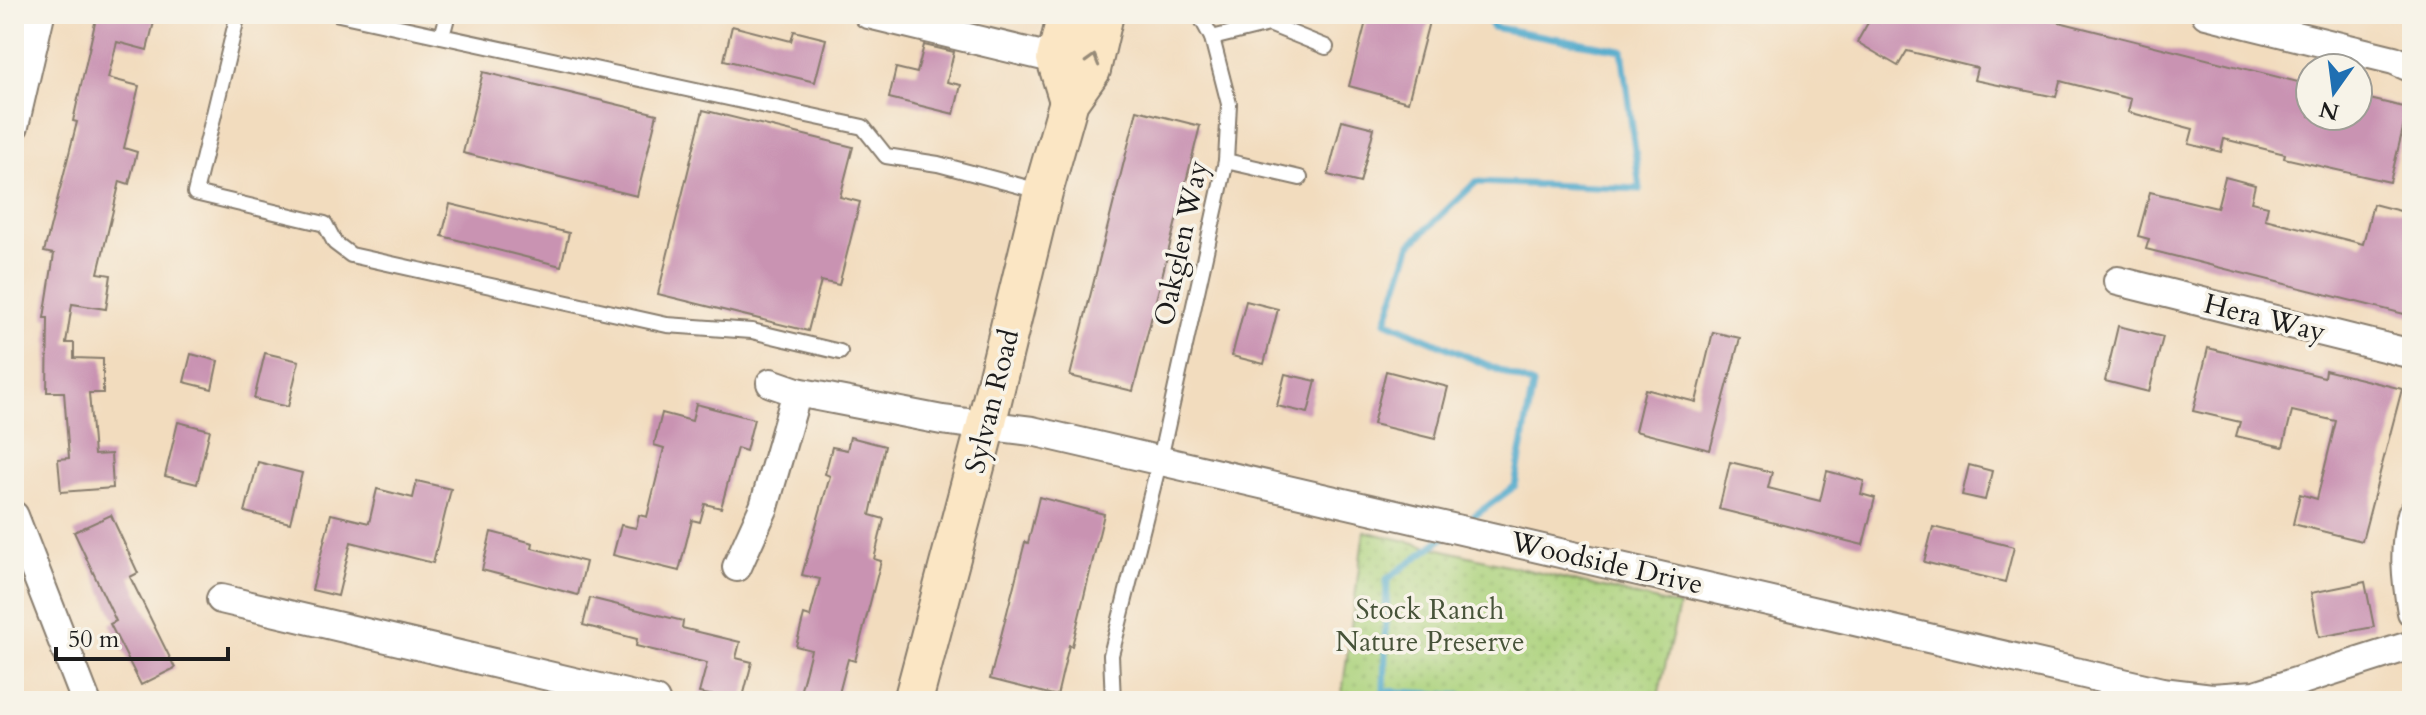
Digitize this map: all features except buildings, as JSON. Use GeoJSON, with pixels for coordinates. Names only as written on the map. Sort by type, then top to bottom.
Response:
{"type":"FeatureCollection","features":[{"type":"Feature","properties":{"kind":"main road"},"geometry":{"type":"LineString","coordinates":[[1067,14],[1056,59],[1069,101]]}},
{"type":"Feature","properties":{"kind":"main road","name":"Sylvan Road"},"geometry":{"type":"LineString","coordinates":[[913,701],[986,425],[1043,192],[1069,101],[1091,70],[1104,14]]}},
{"type":"Feature","properties":{"kind":"street"},"geometry":{"type":"LineString","coordinates":[[14,126],[40,14]]}},
{"type":"Feature","properties":{"kind":"street"},"geometry":{"type":"LineString","coordinates":[[868,14],[1056,59]]}},
{"type":"Feature","properties":{"kind":"street"},"geometry":{"type":"LineString","coordinates":[[2206,14],[2264,21],[2412,68]]}},
{"type":"Feature","properties":{"kind":"street","name":"Hera Way"},"geometry":{"type":"LineString","coordinates":[[2118,281],[2412,354]]}},
{"type":"Feature","properties":{"kind":"street","name":"Woodside Drive"},"geometry":{"type":"LineString","coordinates":[[737,567],[764,507],[784,387],[942,420],[1032,431],[1160,459],[2162,692],[2212,698],[2255,695],[2412,645]]}},
{"type":"Feature","properties":{"kind":"street"},"geometry":{"type":"LineString","coordinates":[[2412,514],[2405,542],[2405,571],[2412,612]]}},
{"type":"Feature","properties":{"kind":"street"},"geometry":{"type":"LineString","coordinates":[[14,516],[86,701]]}},
{"type":"Feature","properties":{"kind":"street"},"geometry":{"type":"LineString","coordinates":[[221,599],[655,701]]}},
{"type":"Feature","properties":{"kind":"lane"},"geometry":{"type":"LineString","coordinates":[[238,14],[195,193],[325,224],[335,243],[351,255],[667,325],[752,331],[840,352]]}},
{"type":"Feature","properties":{"kind":"lane"},"geometry":{"type":"LineString","coordinates":[[339,14],[863,127],[886,156],[938,164],[1043,192]]}},
{"type":"Feature","properties":{"kind":"lane"},"geometry":{"type":"LineString","coordinates":[[442,36],[448,14]]}},
{"type":"Feature","properties":{"kind":"lane","name":"Oakglen Way"},"geometry":{"type":"LineString","coordinates":[[1113,701],[1111,655],[1160,459],[1226,161],[1229,104],[1212,38],[1199,14]]}},
{"type":"Feature","properties":{"kind":"lane"},"geometry":{"type":"LineString","coordinates":[[1212,38],[1269,24],[1326,47]]}},
{"type":"Feature","properties":{"kind":"lane"},"geometry":{"type":"LineString","coordinates":[[1226,161],[1300,178]]}},
{"type":"Feature","properties":{"kind":"green space","name":"Stock Ranch Nature Preserve"},"geometry":{"type":"Polygon","coordinates":[[[1364,531],[1679,606],[1657,701],[1341,701],[1364,531]]]}},
{"type":"Feature","properties":{"kind":"waterway"},"geometry":{"type":"LineString","coordinates":[[1466,522],[1515,486],[1533,385],[1386,321],[1411,244],[1476,182],[1640,189],[1622,50],[1492,27],[1488,14]]}},
{"type":"Feature","properties":{"kind":"waterway"},"geometry":{"type":"LineString","coordinates":[[1446,536],[1387,579],[1384,691],[1463,696],[1463,701]]}}]}
